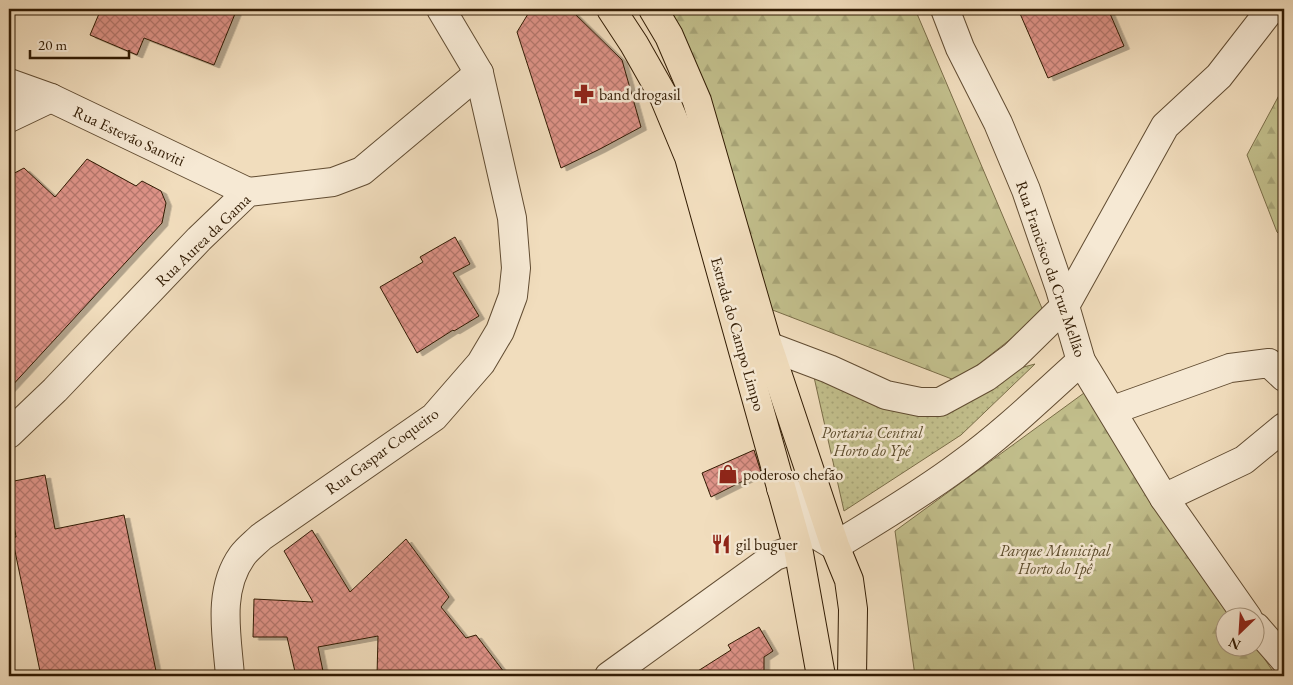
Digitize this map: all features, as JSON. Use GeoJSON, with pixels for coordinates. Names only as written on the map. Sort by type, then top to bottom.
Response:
{"type":"FeatureCollection","features":[{"type":"Feature","properties":{"kind":"main road","name":"Estrada do Campo Limpo"},"geometry":{"type":"LineString","coordinates":[[611,9],[634,44],[664,97],[689,157],[798,548],[821,676]]}},
{"type":"Feature","properties":{"kind":"main road","name":"Estrada do Campo Limpo"},"geometry":{"type":"LineString","coordinates":[[653,9],[669,36],[697,101],[768,346],[835,546],[849,580],[853,609],[852,676]]}},
{"type":"Feature","properties":{"kind":"street","name":"Rua Gaspar Coqueiro"},"geometry":{"type":"LineString","coordinates":[[230,676],[225,602],[229,580],[242,556],[261,537],[434,417],[481,364],[500,331],[513,296],[516,268],[512,218],[479,73],[441,9]]}},
{"type":"Feature","properties":{"kind":"street","name":"Rua Francisco da Cruz Mellão"},"geometry":{"type":"LineString","coordinates":[[945,9],[960,48],[998,123],[1026,190],[1065,306],[1081,361],[1113,410],[1164,498],[1241,608]]}},
{"type":"Feature","properties":{"kind":"street"},"geometry":{"type":"LineString","coordinates":[[768,346],[829,369],[886,395],[920,402],[940,402],[986,377],[1014,356],[1065,306],[1165,126],[1219,76],[1271,9]]}},
{"type":"Feature","properties":{"kind":"street","name":"Rua Aurea da Gama"},"geometry":{"type":"LineString","coordinates":[[9,434],[55,390],[200,239],[248,192],[333,182],[362,171],[479,73]]}},
{"type":"Feature","properties":{"kind":"street","name":"Rua Estevão Sanviti"},"geometry":{"type":"LineString","coordinates":[[9,83],[51,98],[248,192]]}},
{"type":"Feature","properties":{"kind":"street"},"geometry":{"type":"LineString","coordinates":[[9,118],[51,98]]}},
{"type":"Feature","properties":{"kind":"street"},"geometry":{"type":"LineString","coordinates":[[781,488],[803,500],[815,534],[835,546],[909,501],[961,465],[1081,361]]}},
{"type":"Feature","properties":{"kind":"street"},"geometry":{"type":"LineString","coordinates":[[1113,410],[1230,368],[1269,363],[1284,377]]}},
{"type":"Feature","properties":{"kind":"street"},"geometry":{"type":"LineString","coordinates":[[1164,498],[1244,460],[1284,427]]}},
{"type":"Feature","properties":{"kind":"street"},"geometry":{"type":"LineString","coordinates":[[609,676],[775,556],[798,548]]}},
{"type":"Feature","properties":{"kind":"street"},"geometry":{"type":"LineString","coordinates":[[1266,638],[1284,659]]}},
{"type":"Feature","properties":{"kind":"green space"},"geometry":{"type":"Polygon","coordinates":[[[667,9],[915,9],[1044,313],[957,381],[770,309],[667,9]]]}},
{"type":"Feature","properties":{"kind":"green space"},"geometry":{"type":"Polygon","coordinates":[[[1284,86],[1284,239],[1277,232],[1247,155],[1284,86]]]}},
{"type":"Feature","properties":{"kind":"green space","name":"Portaria Central Horto do Ypê"},"geometry":{"type":"Polygon","coordinates":[[[1035,364],[961,435],[844,511],[814,377],[907,409],[986,377],[1035,364]]]}},
{"type":"Feature","properties":{"kind":"green space","name":"Parque Municipal Horto do Ipê"},"geometry":{"type":"Polygon","coordinates":[[[1084,393],[1230,608],[1216,608],[1216,658],[1264,658],[1276,676],[915,676],[895,531],[1084,393]]]}},
{"type":"Feature","properties":{"kind":"building"},"geometry":{"type":"Polygon","coordinates":[[[101,9],[237,9],[214,65],[144,38],[137,55],[90,35],[101,9]]]}},
{"type":"Feature","properties":{"kind":"building","name":"band drogasil"},"geometry":{"type":"Polygon","coordinates":[[[531,9],[570,9],[622,60],[641,127],[561,168],[517,32],[531,9]]]}},
{"type":"Feature","properties":{"kind":"building"},"geometry":{"type":"Polygon","coordinates":[[[1018,9],[1108,9],[1124,46],[1048,78],[1018,9]]]}},
{"type":"Feature","properties":{"kind":"building"},"geometry":{"type":"Polygon","coordinates":[[[87,159],[136,186],[142,181],[161,191],[166,203],[162,223],[9,389],[9,176],[24,168],[55,197],[87,159]]]}},
{"type":"Feature","properties":{"kind":"building"},"geometry":{"type":"Polygon","coordinates":[[[455,237],[470,264],[453,273],[479,316],[417,353],[380,287],[423,262],[420,257],[455,237]]]}},
{"type":"Feature","properties":{"kind":"building","name":"poderoso chefão"},"geometry":{"type":"Polygon","coordinates":[[[754,450],[761,472],[711,497],[702,473],[754,450]]]}},
{"type":"Feature","properties":{"kind":"building"},"geometry":{"type":"Polygon","coordinates":[[[45,475],[55,529],[124,515],[157,676],[41,676],[12,537],[16,537],[9,497],[9,482],[45,475]]]}},
{"type":"Feature","properties":{"kind":"building"},"geometry":{"type":"Polygon","coordinates":[[[312,530],[350,592],[406,539],[449,597],[441,607],[466,638],[476,635],[507,676],[377,676],[378,636],[318,647],[324,676],[296,676],[287,637],[253,637],[254,599],[313,602],[284,551],[312,530]]]}},
{"type":"Feature","properties":{"kind":"building"},"geometry":{"type":"Polygon","coordinates":[[[759,627],[773,651],[764,657],[764,676],[690,676],[731,650],[728,645],[759,627]]]}},
{"type":"Feature","properties":{"kind":"place","name":"band drogasil"},"geometry":{"type":"Point","coordinates":[584,94]}},
{"type":"Feature","properties":{"kind":"place","name":"poderoso chefão"},"geometry":{"type":"Point","coordinates":[728,474]}},
{"type":"Feature","properties":{"kind":"place","name":"gil buguer"},"geometry":{"type":"Point","coordinates":[721,544]}}]}
